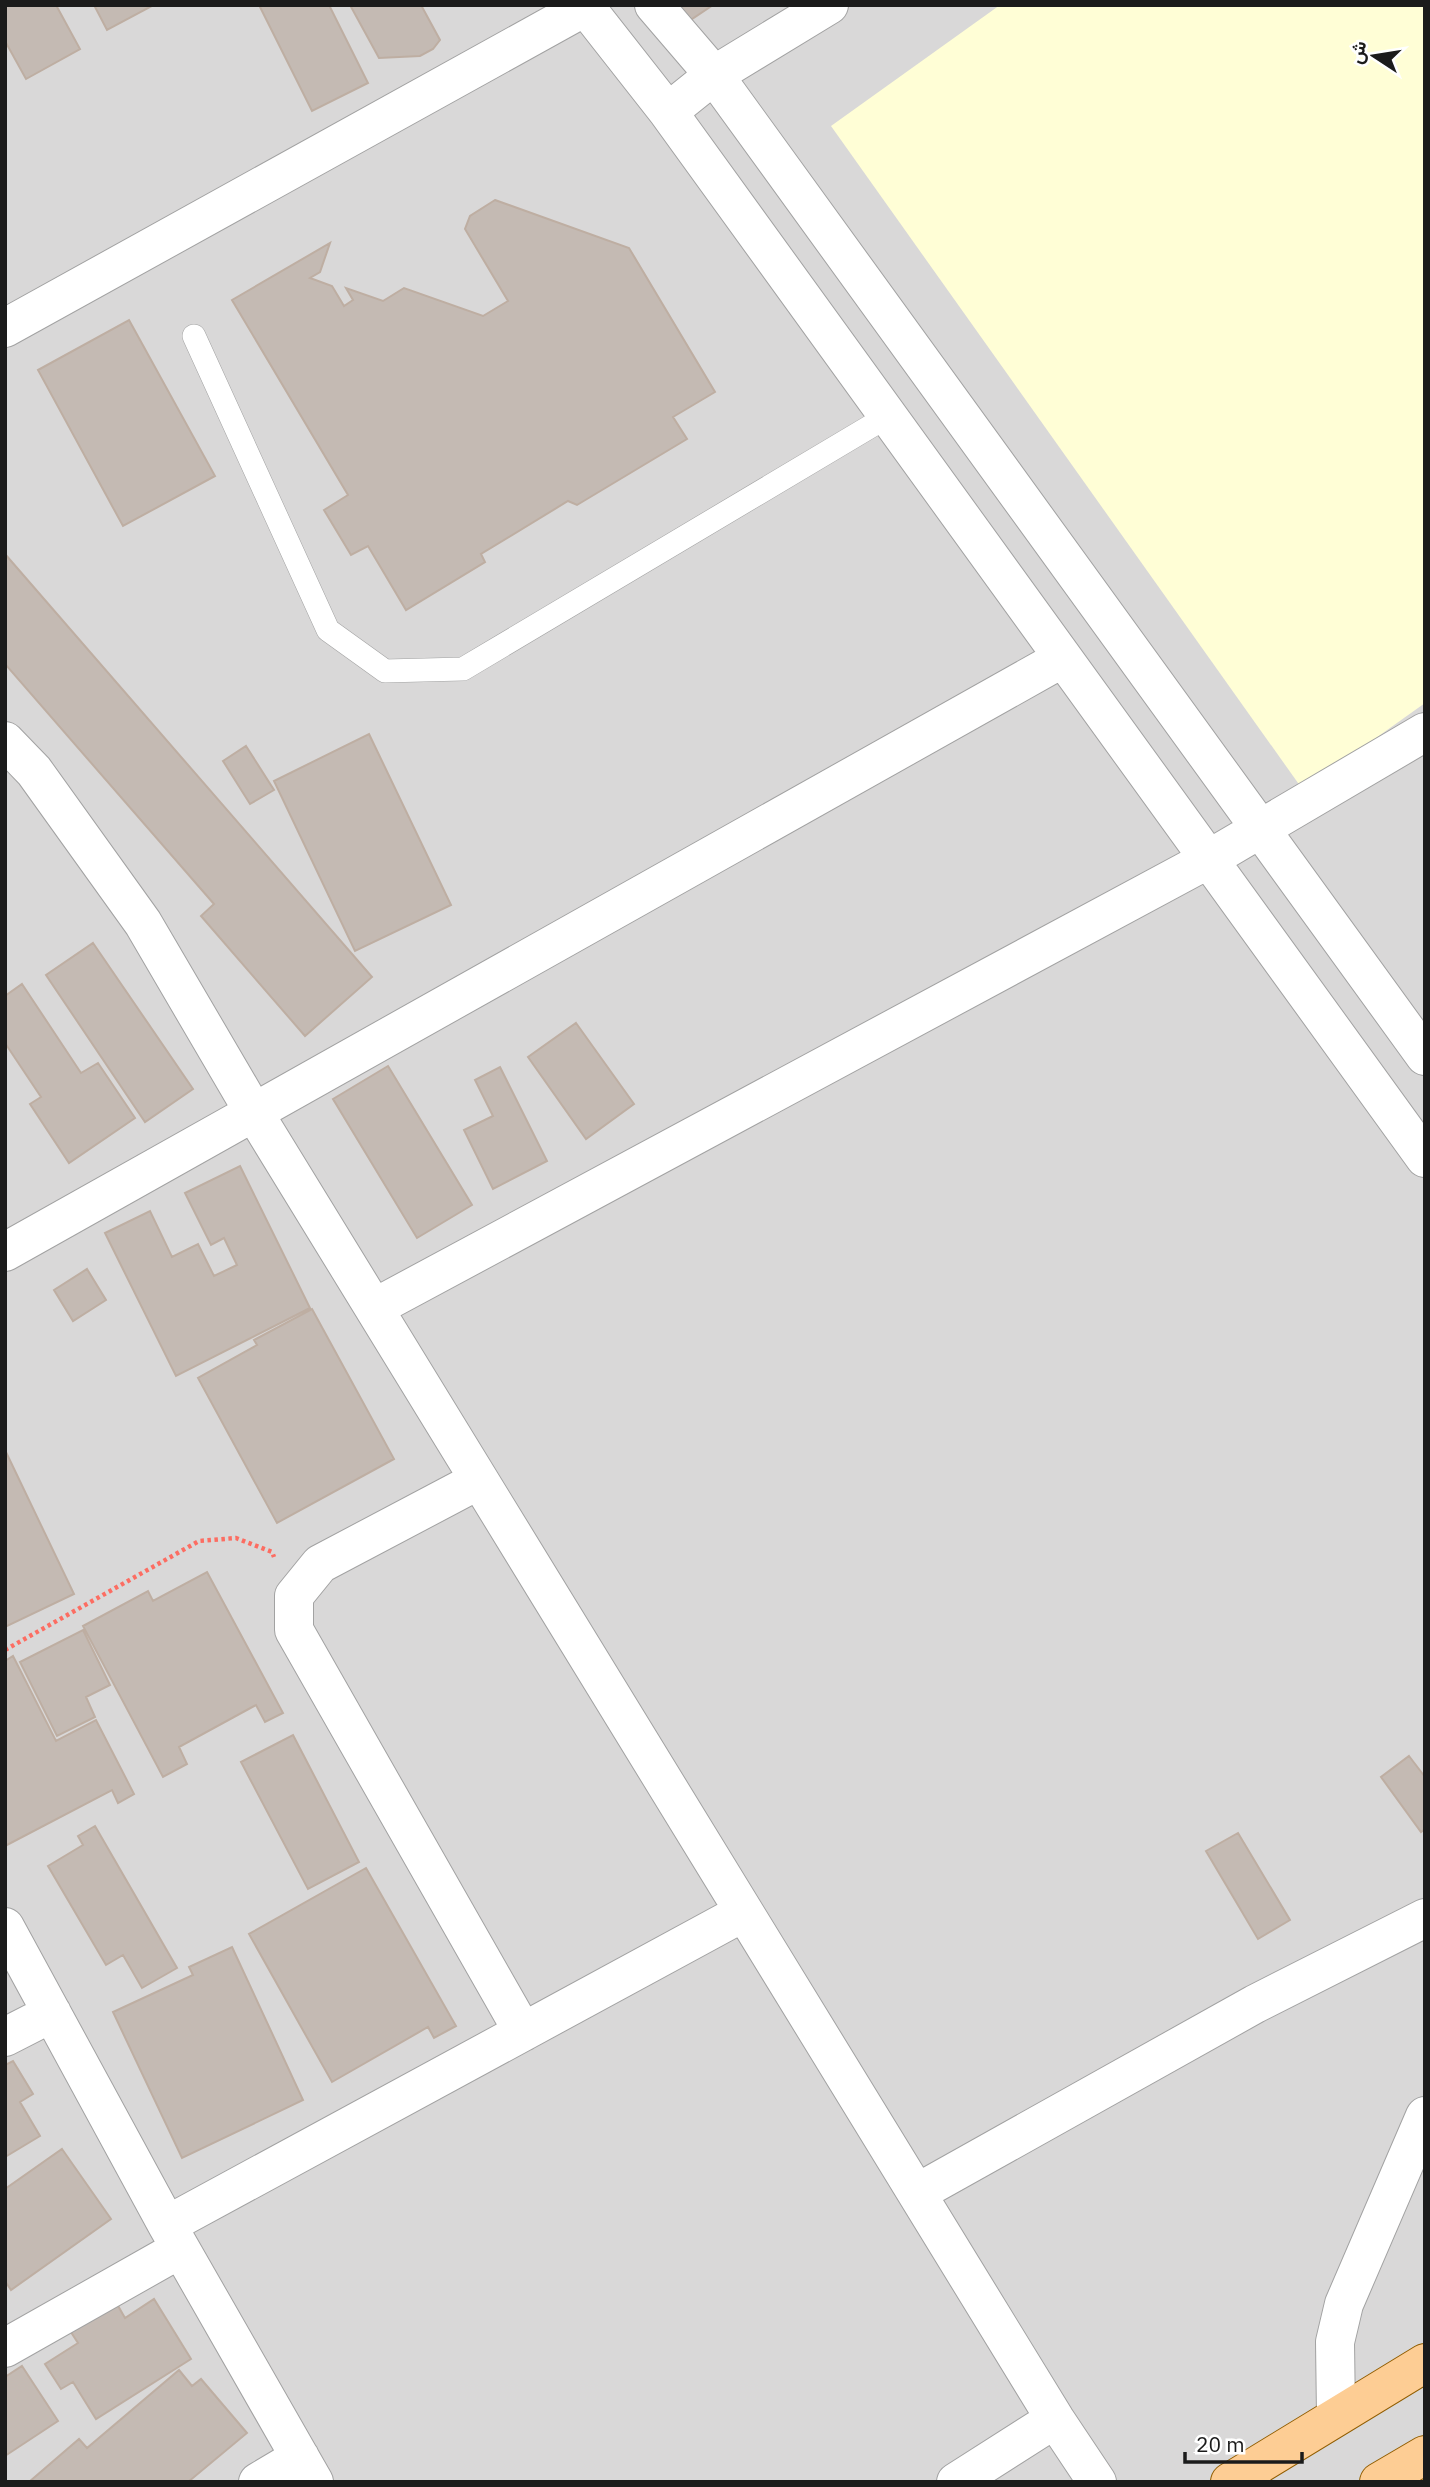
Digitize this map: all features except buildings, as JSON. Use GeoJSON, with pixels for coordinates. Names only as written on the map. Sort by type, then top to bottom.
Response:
{"type":"FeatureCollection","features":[{"type":"Feature","properties":{"kind":"main road"},"geometry":{"type":"LineString","coordinates":[[1230,2482],[1336,2414],[1425,2363]]}},
{"type":"Feature","properties":{"kind":"main road"},"geometry":{"type":"LineString","coordinates":[[1379,2482],[1425,2455]]}},
{"type":"Feature","properties":{"kind":"street"},"geometry":{"type":"LineString","coordinates":[[654,5],[714,75],[1425,1056]]}},
{"type":"Feature","properties":{"kind":"street"},"geometry":{"type":"LineString","coordinates":[[668,112],[714,75],[829,5]]}},
{"type":"Feature","properties":{"kind":"street"},"geometry":{"type":"LineString","coordinates":[[5,328],[585,6],[668,112],[1425,1158]]}},
{"type":"Feature","properties":{"kind":"street"},"geometry":{"type":"LineString","coordinates":[[5,1252],[1063,658]]}},
{"type":"Feature","properties":{"kind":"street"},"geometry":{"type":"LineString","coordinates":[[373,1308],[1209,859],[1425,732]]}},
{"type":"Feature","properties":{"kind":"street"},"geometry":{"type":"LineString","coordinates":[[5,741],[34,771],[143,923],[373,1308],[1055,2419],[1097,2482]]}},
{"type":"Feature","properties":{"kind":"street"},"geometry":{"type":"LineString","coordinates":[[479,1480],[320,1564],[294,1596],[294,1630],[523,2032]]}},
{"type":"Feature","properties":{"kind":"street"},"geometry":{"type":"LineString","coordinates":[[5,2348],[174,2237],[523,2032],[744,1912]]}},
{"type":"Feature","properties":{"kind":"street"},"geometry":{"type":"LineString","coordinates":[[917,2193],[1255,2004],[1425,1918]]}},
{"type":"Feature","properties":{"kind":"street"},"geometry":{"type":"LineString","coordinates":[[5,1927],[174,2237],[307,2469],[258,2482]]}},
{"type":"Feature","properties":{"kind":"street"},"geometry":{"type":"LineString","coordinates":[[5,2037],[52,2013]]}},
{"type":"Feature","properties":{"kind":"street"},"geometry":{"type":"LineString","coordinates":[[1336,2414],[1335,2342],[1344,2304],[1425,2116]]}},
{"type":"Feature","properties":{"kind":"street"},"geometry":{"type":"LineString","coordinates":[[956,2482],[1055,2419]]}},
{"type":"Feature","properties":{"kind":"lane"},"geometry":{"type":"LineString","coordinates":[[194,335],[328,630],[385,671],[463,669],[888,416]]}},
{"type":"Feature","properties":{"kind":"path"},"geometry":{"type":"LineString","coordinates":[[5,1650],[199,1541],[236,1538],[272,1552],[294,1596]]}},
{"type":"Feature","properties":{"kind":"shaded area"},"geometry":{"type":"Polygon","coordinates":[[[5,5],[1425,5],[1425,2482],[5,2482],[5,5]]]}},
{"type":"Feature","properties":{"kind":"shaded area"},"geometry":{"type":"Polygon","coordinates":[[[1000,5],[1425,5],[1425,703],[1303,790],[831,126],[1000,5]]]}}]}
